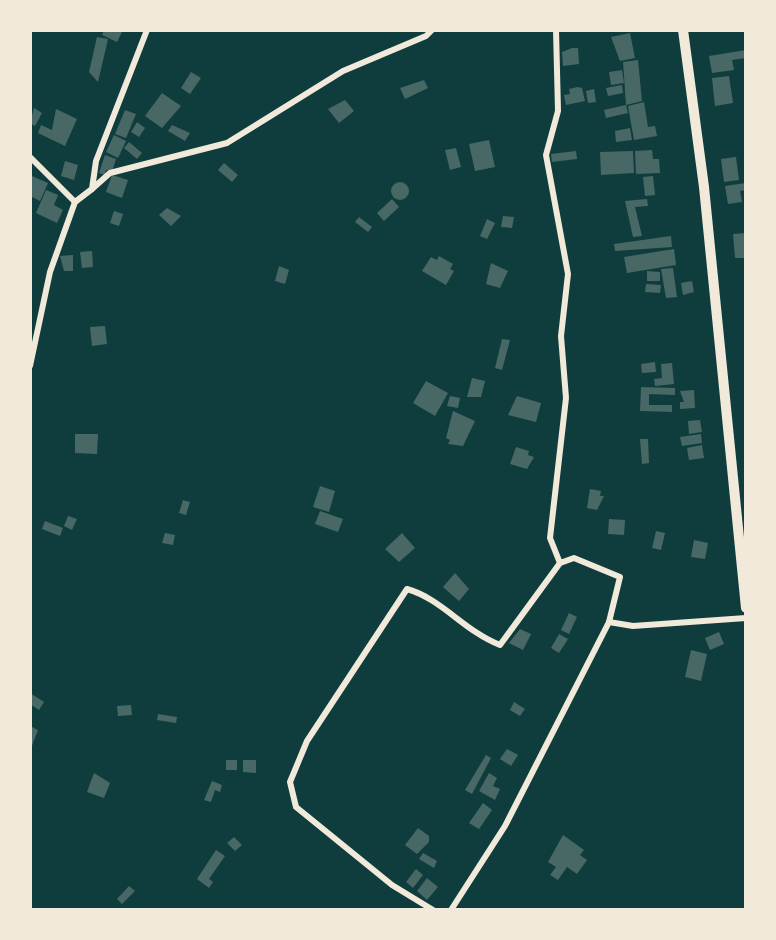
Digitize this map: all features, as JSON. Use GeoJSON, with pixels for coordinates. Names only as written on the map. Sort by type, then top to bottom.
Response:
{"type":"FeatureCollection","features":[{"type":"Feature","properties":{"kind":"main road"},"geometry":{"type":"LineString","coordinates":[[683,30],[704,187],[746,608]]}},
{"type":"Feature","properties":{"kind":"street"},"geometry":{"type":"LineString","coordinates":[[92,189],[96,161],[147,30]]}},
{"type":"Feature","properties":{"kind":"street"},"geometry":{"type":"LineString","coordinates":[[30,366],[50,272],[75,202],[110,173],[227,143],[343,71],[426,36],[432,30]]}},
{"type":"Feature","properties":{"kind":"street"},"geometry":{"type":"LineString","coordinates":[[556,30],[558,111],[546,155],[568,274],[561,336],[566,398],[550,538],[560,563]]}},
{"type":"Feature","properties":{"kind":"street"},"geometry":{"type":"LineString","coordinates":[[30,157],[75,202]]}},
{"type":"Feature","properties":{"kind":"street"},"geometry":{"type":"LineString","coordinates":[[433,910],[392,885],[296,807],[290,782],[307,741],[407,589],[423,594],[475,635],[500,645],[560,563],[574,558],[620,577],[609,622],[505,826],[451,910]]}},
{"type":"Feature","properties":{"kind":"street"},"geometry":{"type":"LineString","coordinates":[[609,622],[633,626],[746,618]]}},
{"type":"Feature","properties":{"kind":"building"},"geometry":{"type":"Polygon","coordinates":[[[104,30],[123,30],[117,42],[102,35],[104,30]]]}},
{"type":"Feature","properties":{"kind":"building"},"geometry":{"type":"Polygon","coordinates":[[[630,33],[635,58],[620,61],[611,37],[630,33]]]}},
{"type":"Feature","properties":{"kind":"building"},"geometry":{"type":"Polygon","coordinates":[[[97,37],[108,39],[98,82],[89,72],[97,37]]]}},
{"type":"Feature","properties":{"kind":"building"},"geometry":{"type":"Polygon","coordinates":[[[578,48],[579,64],[563,66],[562,52],[578,48]]]}},
{"type":"Feature","properties":{"kind":"building"},"geometry":{"type":"Polygon","coordinates":[[[746,50],[746,58],[732,60],[734,70],[712,73],[709,56],[746,50]]]}},
{"type":"Feature","properties":{"kind":"building"},"geometry":{"type":"Polygon","coordinates":[[[638,60],[642,101],[626,105],[623,62],[638,60]]]}},
{"type":"Feature","properties":{"kind":"building"},"geometry":{"type":"Polygon","coordinates":[[[622,70],[624,83],[611,85],[609,72],[622,70]]]}},
{"type":"Feature","properties":{"kind":"building"},"geometry":{"type":"Polygon","coordinates":[[[191,72],[201,78],[190,94],[181,88],[191,72]]]}},
{"type":"Feature","properties":{"kind":"building"},"geometry":{"type":"Polygon","coordinates":[[[729,76],[733,103],[715,106],[712,78],[729,76]]]}},
{"type":"Feature","properties":{"kind":"building"},"geometry":{"type":"Polygon","coordinates":[[[424,80],[428,88],[405,99],[400,88],[424,80]]]}},
{"type":"Feature","properties":{"kind":"building"},"geometry":{"type":"Polygon","coordinates":[[[622,85],[623,93],[608,96],[606,88],[622,85]]]}},
{"type":"Feature","properties":{"kind":"building"},"geometry":{"type":"Polygon","coordinates":[[[582,88],[585,101],[566,105],[564,95],[570,94],[569,89],[582,88]]]}},
{"type":"Feature","properties":{"kind":"building"},"geometry":{"type":"Polygon","coordinates":[[[594,89],[596,102],[588,103],[586,91],[594,89]]]}},
{"type":"Feature","properties":{"kind":"building"},"geometry":{"type":"Polygon","coordinates":[[[162,93],[181,106],[162,128],[145,116],[162,93]]]}},
{"type":"Feature","properties":{"kind":"building"},"geometry":{"type":"Polygon","coordinates":[[[345,100],[354,111],[339,123],[328,109],[345,100]]]}},
{"type":"Feature","properties":{"kind":"building"},"geometry":{"type":"Polygon","coordinates":[[[644,102],[648,127],[655,126],[657,136],[634,140],[628,106],[644,102]]]}},
{"type":"Feature","properties":{"kind":"building"},"geometry":{"type":"Polygon","coordinates":[[[626,105],[628,113],[606,118],[604,110],[626,105]]]}},
{"type":"Feature","properties":{"kind":"building"},"geometry":{"type":"Polygon","coordinates":[[[34,108],[42,113],[35,126],[30,123],[34,108]]]}},
{"type":"Feature","properties":{"kind":"building"},"geometry":{"type":"Polygon","coordinates":[[[56,109],[77,119],[65,146],[38,133],[41,125],[52,130],[56,109]]]}},
{"type":"Feature","properties":{"kind":"building"},"geometry":{"type":"Polygon","coordinates":[[[125,110],[136,114],[126,138],[115,134],[125,110]]]}},
{"type":"Feature","properties":{"kind":"building"},"geometry":{"type":"Polygon","coordinates":[[[137,122],[145,128],[139,137],[131,132],[137,122]]]}},
{"type":"Feature","properties":{"kind":"building"},"geometry":{"type":"Polygon","coordinates":[[[172,125],[190,133],[185,141],[168,131],[172,125]]]}},
{"type":"Feature","properties":{"kind":"building"},"geometry":{"type":"Polygon","coordinates":[[[630,128],[632,140],[616,142],[615,131],[630,128]]]}},
{"type":"Feature","properties":{"kind":"building"},"geometry":{"type":"Polygon","coordinates":[[[114,135],[126,141],[118,158],[106,152],[114,135]]]}},
{"type":"Feature","properties":{"kind":"building"},"geometry":{"type":"Polygon","coordinates":[[[489,140],[495,167],[475,171],[469,144],[489,140]]]}},
{"type":"Feature","properties":{"kind":"building"},"geometry":{"type":"Polygon","coordinates":[[[129,142],[142,153],[137,159],[124,148],[129,142]]]}},
{"type":"Feature","properties":{"kind":"building"},"geometry":{"type":"Polygon","coordinates":[[[456,148],[461,167],[450,170],[445,150],[456,148]]]}},
{"type":"Feature","properties":{"kind":"building"},"geometry":{"type":"Polygon","coordinates":[[[652,150],[653,159],[659,159],[660,173],[636,174],[635,151],[652,150]]]}},
{"type":"Feature","properties":{"kind":"building"},"geometry":{"type":"Polygon","coordinates":[[[576,151],[577,159],[552,162],[551,154],[576,151]]]}},
{"type":"Feature","properties":{"kind":"building"},"geometry":{"type":"Polygon","coordinates":[[[633,151],[634,173],[601,175],[600,152],[633,151]]]}},
{"type":"Feature","properties":{"kind":"building"},"geometry":{"type":"Polygon","coordinates":[[[105,155],[116,159],[112,172],[106,170],[105,175],[99,173],[105,155]]]}},
{"type":"Feature","properties":{"kind":"building"},"geometry":{"type":"Polygon","coordinates":[[[736,157],[739,180],[724,182],[721,159],[736,157]]]}},
{"type":"Feature","properties":{"kind":"building"},"geometry":{"type":"Polygon","coordinates":[[[65,161],[78,165],[74,180],[61,176],[65,161]]]}},
{"type":"Feature","properties":{"kind":"building"},"geometry":{"type":"Polygon","coordinates":[[[224,163],[238,175],[232,182],[218,170],[224,163]]]}},
{"type":"Feature","properties":{"kind":"building"},"geometry":{"type":"Polygon","coordinates":[[[112,175],[128,180],[122,198],[106,192],[112,175]]]}},
{"type":"Feature","properties":{"kind":"building"},"geometry":{"type":"Polygon","coordinates":[[[32,176],[48,183],[40,201],[30,196],[32,176]]]}},
{"type":"Feature","properties":{"kind":"building"},"geometry":{"type":"Polygon","coordinates":[[[653,176],[655,195],[645,196],[643,177],[653,176]]]}},
{"type":"Feature","properties":{"kind":"building"},"geometry":{"type":"Polygon","coordinates":[[[400,182],[409,191],[400,200],[391,191],[400,182]]]}},
{"type":"Feature","properties":{"kind":"building"},"geometry":{"type":"Polygon","coordinates":[[[746,183],[746,190],[740,191],[742,202],[728,204],[725,186],[746,183]]]}},
{"type":"Feature","properties":{"kind":"building"},"geometry":{"type":"Polygon","coordinates":[[[46,190],[58,195],[54,205],[63,210],[57,223],[36,213],[46,190]]]}},
{"type":"Feature","properties":{"kind":"building"},"geometry":{"type":"Polygon","coordinates":[[[392,199],[399,207],[384,221],[377,213],[392,199]]]}},
{"type":"Feature","properties":{"kind":"building"},"geometry":{"type":"Polygon","coordinates":[[[647,199],[648,206],[635,207],[642,236],[633,237],[625,201],[647,199]]]}},
{"type":"Feature","properties":{"kind":"building"},"geometry":{"type":"Polygon","coordinates":[[[167,208],[181,216],[171,226],[159,215],[167,208]]]}},
{"type":"Feature","properties":{"kind":"building"},"geometry":{"type":"Polygon","coordinates":[[[114,211],[123,214],[119,226],[110,223],[114,211]]]}},
{"type":"Feature","properties":{"kind":"building"},"geometry":{"type":"Polygon","coordinates":[[[503,216],[514,217],[512,228],[501,227],[503,216]]]}},
{"type":"Feature","properties":{"kind":"building"},"geometry":{"type":"Polygon","coordinates":[[[359,217],[372,227],[368,232],[355,222],[359,217]]]}},
{"type":"Feature","properties":{"kind":"building"},"geometry":{"type":"Polygon","coordinates":[[[487,219],[495,223],[487,239],[480,236],[487,219]]]}},
{"type":"Feature","properties":{"kind":"building"},"geometry":{"type":"Polygon","coordinates":[[[746,233],[746,258],[735,258],[733,234],[746,233]]]}},
{"type":"Feature","properties":{"kind":"building"},"geometry":{"type":"Polygon","coordinates":[[[671,236],[672,247],[615,251],[614,244],[671,236]]]}},
{"type":"Feature","properties":{"kind":"building"},"geometry":{"type":"Polygon","coordinates":[[[674,249],[676,265],[627,273],[624,257],[674,249]]]}},
{"type":"Feature","properties":{"kind":"building"},"geometry":{"type":"Polygon","coordinates":[[[92,251],[93,267],[82,268],[80,252],[92,251]]]}},
{"type":"Feature","properties":{"kind":"building"},"geometry":{"type":"Polygon","coordinates":[[[73,255],[73,271],[64,271],[60,256],[73,255]]]}},
{"type":"Feature","properties":{"kind":"building"},"geometry":{"type":"Polygon","coordinates":[[[439,256],[453,264],[450,269],[454,271],[446,285],[422,271],[431,257],[437,260],[439,256]]]}},
{"type":"Feature","properties":{"kind":"building"},"geometry":{"type":"Polygon","coordinates":[[[491,263],[508,271],[500,288],[486,284],[491,263]]]}},
{"type":"Feature","properties":{"kind":"building"},"geometry":{"type":"Polygon","coordinates":[[[279,266],[289,270],[285,284],[275,281],[279,266]]]}},
{"type":"Feature","properties":{"kind":"building"},"geometry":{"type":"Polygon","coordinates":[[[673,268],[677,297],[666,298],[661,269],[673,268]]]}},
{"type":"Feature","properties":{"kind":"building"},"geometry":{"type":"Polygon","coordinates":[[[647,271],[660,272],[660,281],[647,281],[647,271]]]}},
{"type":"Feature","properties":{"kind":"building"},"geometry":{"type":"Polygon","coordinates":[[[692,281],[694,292],[683,295],[681,283],[692,281]]]}},
{"type":"Feature","properties":{"kind":"building"},"geometry":{"type":"Polygon","coordinates":[[[646,284],[661,285],[660,293],[645,292],[646,284]]]}},
{"type":"Feature","properties":{"kind":"building"},"geometry":{"type":"Polygon","coordinates":[[[105,326],[107,344],[92,346],[90,327],[105,326]]]}},
{"type":"Feature","properties":{"kind":"building"},"geometry":{"type":"Polygon","coordinates":[[[502,339],[510,340],[502,370],[495,368],[502,339]]]}},
{"type":"Feature","properties":{"kind":"building"},"geometry":{"type":"Polygon","coordinates":[[[655,362],[656,372],[642,373],[641,364],[655,362]]]}},
{"type":"Feature","properties":{"kind":"building"},"geometry":{"type":"Polygon","coordinates":[[[672,363],[674,384],[655,386],[654,379],[662,378],[661,364],[672,363]]]}},
{"type":"Feature","properties":{"kind":"building"},"geometry":{"type":"Polygon","coordinates":[[[472,378],[485,381],[481,397],[467,397],[472,378]]]}},
{"type":"Feature","properties":{"kind":"building"},"geometry":{"type":"Polygon","coordinates":[[[426,381],[448,393],[435,416],[413,403],[426,381]]]}},
{"type":"Feature","properties":{"kind":"building"},"geometry":{"type":"Polygon","coordinates":[[[641,387],[675,388],[675,395],[649,394],[649,405],[672,405],[672,412],[640,411],[641,387]]]}},
{"type":"Feature","properties":{"kind":"building"},"geometry":{"type":"Polygon","coordinates":[[[694,390],[695,408],[680,409],[680,402],[684,402],[680,391],[694,390]]]}},
{"type":"Feature","properties":{"kind":"building"},"geometry":{"type":"Polygon","coordinates":[[[450,396],[460,398],[458,408],[447,406],[450,396]]]}},
{"type":"Feature","properties":{"kind":"building"},"geometry":{"type":"Polygon","coordinates":[[[517,396],[541,403],[536,422],[508,415],[517,396]]]}},
{"type":"Feature","properties":{"kind":"building"},"geometry":{"type":"Polygon","coordinates":[[[453,411],[475,421],[463,446],[448,444],[450,440],[446,438],[453,411]]]}},
{"type":"Feature","properties":{"kind":"building"},"geometry":{"type":"Polygon","coordinates":[[[700,420],[702,432],[689,434],[688,421],[700,420]]]}},
{"type":"Feature","properties":{"kind":"building"},"geometry":{"type":"Polygon","coordinates":[[[75,434],[98,434],[97,454],[75,453],[75,434]]]}},
{"type":"Feature","properties":{"kind":"building"},"geometry":{"type":"Polygon","coordinates":[[[701,434],[702,443],[682,446],[680,437],[701,434]]]}},
{"type":"Feature","properties":{"kind":"building"},"geometry":{"type":"Polygon","coordinates":[[[640,439],[648,439],[649,463],[642,464],[640,439]]]}},
{"type":"Feature","properties":{"kind":"building"},"geometry":{"type":"Polygon","coordinates":[[[702,445],[704,458],[689,460],[687,448],[702,445]]]}},
{"type":"Feature","properties":{"kind":"building"},"geometry":{"type":"Polygon","coordinates":[[[516,447],[529,451],[528,455],[534,457],[527,469],[510,464],[516,447]]]}},
{"type":"Feature","properties":{"kind":"building"},"geometry":{"type":"Polygon","coordinates":[[[320,486],[335,491],[329,512],[313,507],[320,486]]]}},
{"type":"Feature","properties":{"kind":"building"},"geometry":{"type":"Polygon","coordinates":[[[590,489],[601,491],[600,496],[604,496],[597,510],[587,508],[590,489]]]}},
{"type":"Feature","properties":{"kind":"building"},"geometry":{"type":"Polygon","coordinates":[[[183,500],[190,502],[186,515],[179,513],[183,500]]]}},
{"type":"Feature","properties":{"kind":"building"},"geometry":{"type":"Polygon","coordinates":[[[320,511],[343,519],[338,532],[315,524],[320,511]]]}},
{"type":"Feature","properties":{"kind":"building"},"geometry":{"type":"Polygon","coordinates":[[[68,516],[77,519],[72,530],[64,526],[68,516]]]}},
{"type":"Feature","properties":{"kind":"building"},"geometry":{"type":"Polygon","coordinates":[[[609,519],[625,520],[624,535],[608,534],[609,519]]]}},
{"type":"Feature","properties":{"kind":"building"},"geometry":{"type":"Polygon","coordinates":[[[45,521],[63,528],[60,536],[42,529],[45,521]]]}},
{"type":"Feature","properties":{"kind":"building"},"geometry":{"type":"Polygon","coordinates":[[[656,531],[665,533],[661,550],[652,548],[656,531]]]}},
{"type":"Feature","properties":{"kind":"building"},"geometry":{"type":"Polygon","coordinates":[[[165,533],[175,535],[173,545],[162,543],[165,533]]]}},
{"type":"Feature","properties":{"kind":"building"},"geometry":{"type":"Polygon","coordinates":[[[402,533],[415,548],[399,562],[385,549],[402,533]]]}},
{"type":"Feature","properties":{"kind":"building"},"geometry":{"type":"Polygon","coordinates":[[[694,540],[708,543],[705,559],[691,557],[694,540]]]}},
{"type":"Feature","properties":{"kind":"building"},"geometry":{"type":"Polygon","coordinates":[[[455,573],[469,589],[459,601],[443,587],[455,573]]]}},
{"type":"Feature","properties":{"kind":"building"},"geometry":{"type":"Polygon","coordinates":[[[569,613],[577,617],[569,634],[561,630],[569,613]]]}},
{"type":"Feature","properties":{"kind":"building"},"geometry":{"type":"Polygon","coordinates":[[[520,629],[531,634],[523,650],[509,643],[520,629]]]}},
{"type":"Feature","properties":{"kind":"building"},"geometry":{"type":"Polygon","coordinates":[[[719,632],[724,644],[710,650],[705,638],[719,632]]]}},
{"type":"Feature","properties":{"kind":"building"},"geometry":{"type":"Polygon","coordinates":[[[559,634],[568,639],[559,653],[551,648],[559,634]]]}},
{"type":"Feature","properties":{"kind":"building"},"geometry":{"type":"Polygon","coordinates":[[[691,650],[707,654],[701,681],[685,677],[691,650]]]}},
{"type":"Feature","properties":{"kind":"building"},"geometry":{"type":"Polygon","coordinates":[[[30,693],[44,702],[39,710],[30,704],[30,693]]]}},
{"type":"Feature","properties":{"kind":"building"},"geometry":{"type":"Polygon","coordinates":[[[514,702],[525,709],[520,716],[510,710],[514,702]]]}},
{"type":"Feature","properties":{"kind":"building"},"geometry":{"type":"Polygon","coordinates":[[[131,705],[132,715],[118,716],[117,706],[131,705]]]}},
{"type":"Feature","properties":{"kind":"building"},"geometry":{"type":"Polygon","coordinates":[[[158,714],[177,717],[176,723],[157,720],[158,714]]]}},
{"type":"Feature","properties":{"kind":"building"},"geometry":{"type":"Polygon","coordinates":[[[30,726],[38,730],[30,751],[30,726]]]}},
{"type":"Feature","properties":{"kind":"building"},"geometry":{"type":"Polygon","coordinates":[[[507,749],[518,755],[511,766],[500,759],[507,749]]]}},
{"type":"Feature","properties":{"kind":"building"},"geometry":{"type":"Polygon","coordinates":[[[486,755],[491,758],[472,794],[465,790],[486,755]]]}},
{"type":"Feature","properties":{"kind":"building"},"geometry":{"type":"Polygon","coordinates":[[[226,760],[237,760],[237,770],[226,770],[226,760]]]}},
{"type":"Feature","properties":{"kind":"building"},"geometry":{"type":"Polygon","coordinates":[[[243,760],[256,760],[256,773],[243,772],[243,760]]]}},
{"type":"Feature","properties":{"kind":"building"},"geometry":{"type":"Polygon","coordinates":[[[94,773],[110,783],[104,798],[87,792],[94,773]]]}},
{"type":"Feature","properties":{"kind":"building"},"geometry":{"type":"Polygon","coordinates":[[[489,773],[497,778],[493,786],[500,789],[495,800],[479,791],[489,773]]]}},
{"type":"Feature","properties":{"kind":"building"},"geometry":{"type":"Polygon","coordinates":[[[212,781],[222,785],[220,792],[215,790],[211,802],[204,800],[212,781]]]}},
{"type":"Feature","properties":{"kind":"building"},"geometry":{"type":"Polygon","coordinates":[[[483,803],[492,810],[479,829],[469,823],[483,803]]]}},
{"type":"Feature","properties":{"kind":"building"},"geometry":{"type":"Polygon","coordinates":[[[418,828],[429,836],[429,842],[417,854],[405,845],[418,828]]]}},
{"type":"Feature","properties":{"kind":"building"},"geometry":{"type":"Polygon","coordinates":[[[563,835],[584,850],[580,855],[587,860],[577,874],[567,867],[558,880],[550,875],[556,867],[548,862],[563,835]]]}},
{"type":"Feature","properties":{"kind":"building"},"geometry":{"type":"Polygon","coordinates":[[[234,837],[242,845],[235,851],[227,843],[234,837]]]}},
{"type":"Feature","properties":{"kind":"building"},"geometry":{"type":"Polygon","coordinates":[[[216,850],[225,856],[209,879],[213,882],[209,888],[197,879],[216,850]]]}},
{"type":"Feature","properties":{"kind":"building"},"geometry":{"type":"Polygon","coordinates":[[[423,853],[437,861],[434,868],[419,859],[423,853]]]}},
{"type":"Feature","properties":{"kind":"building"},"geometry":{"type":"Polygon","coordinates":[[[416,869],[423,875],[413,888],[406,882],[416,869]]]}},
{"type":"Feature","properties":{"kind":"building"},"geometry":{"type":"Polygon","coordinates":[[[427,878],[438,887],[427,900],[417,891],[427,878]]]}},
{"type":"Feature","properties":{"kind":"building"},"geometry":{"type":"Polygon","coordinates":[[[129,886],[135,891],[122,904],[117,899],[129,886]]]}}]}
